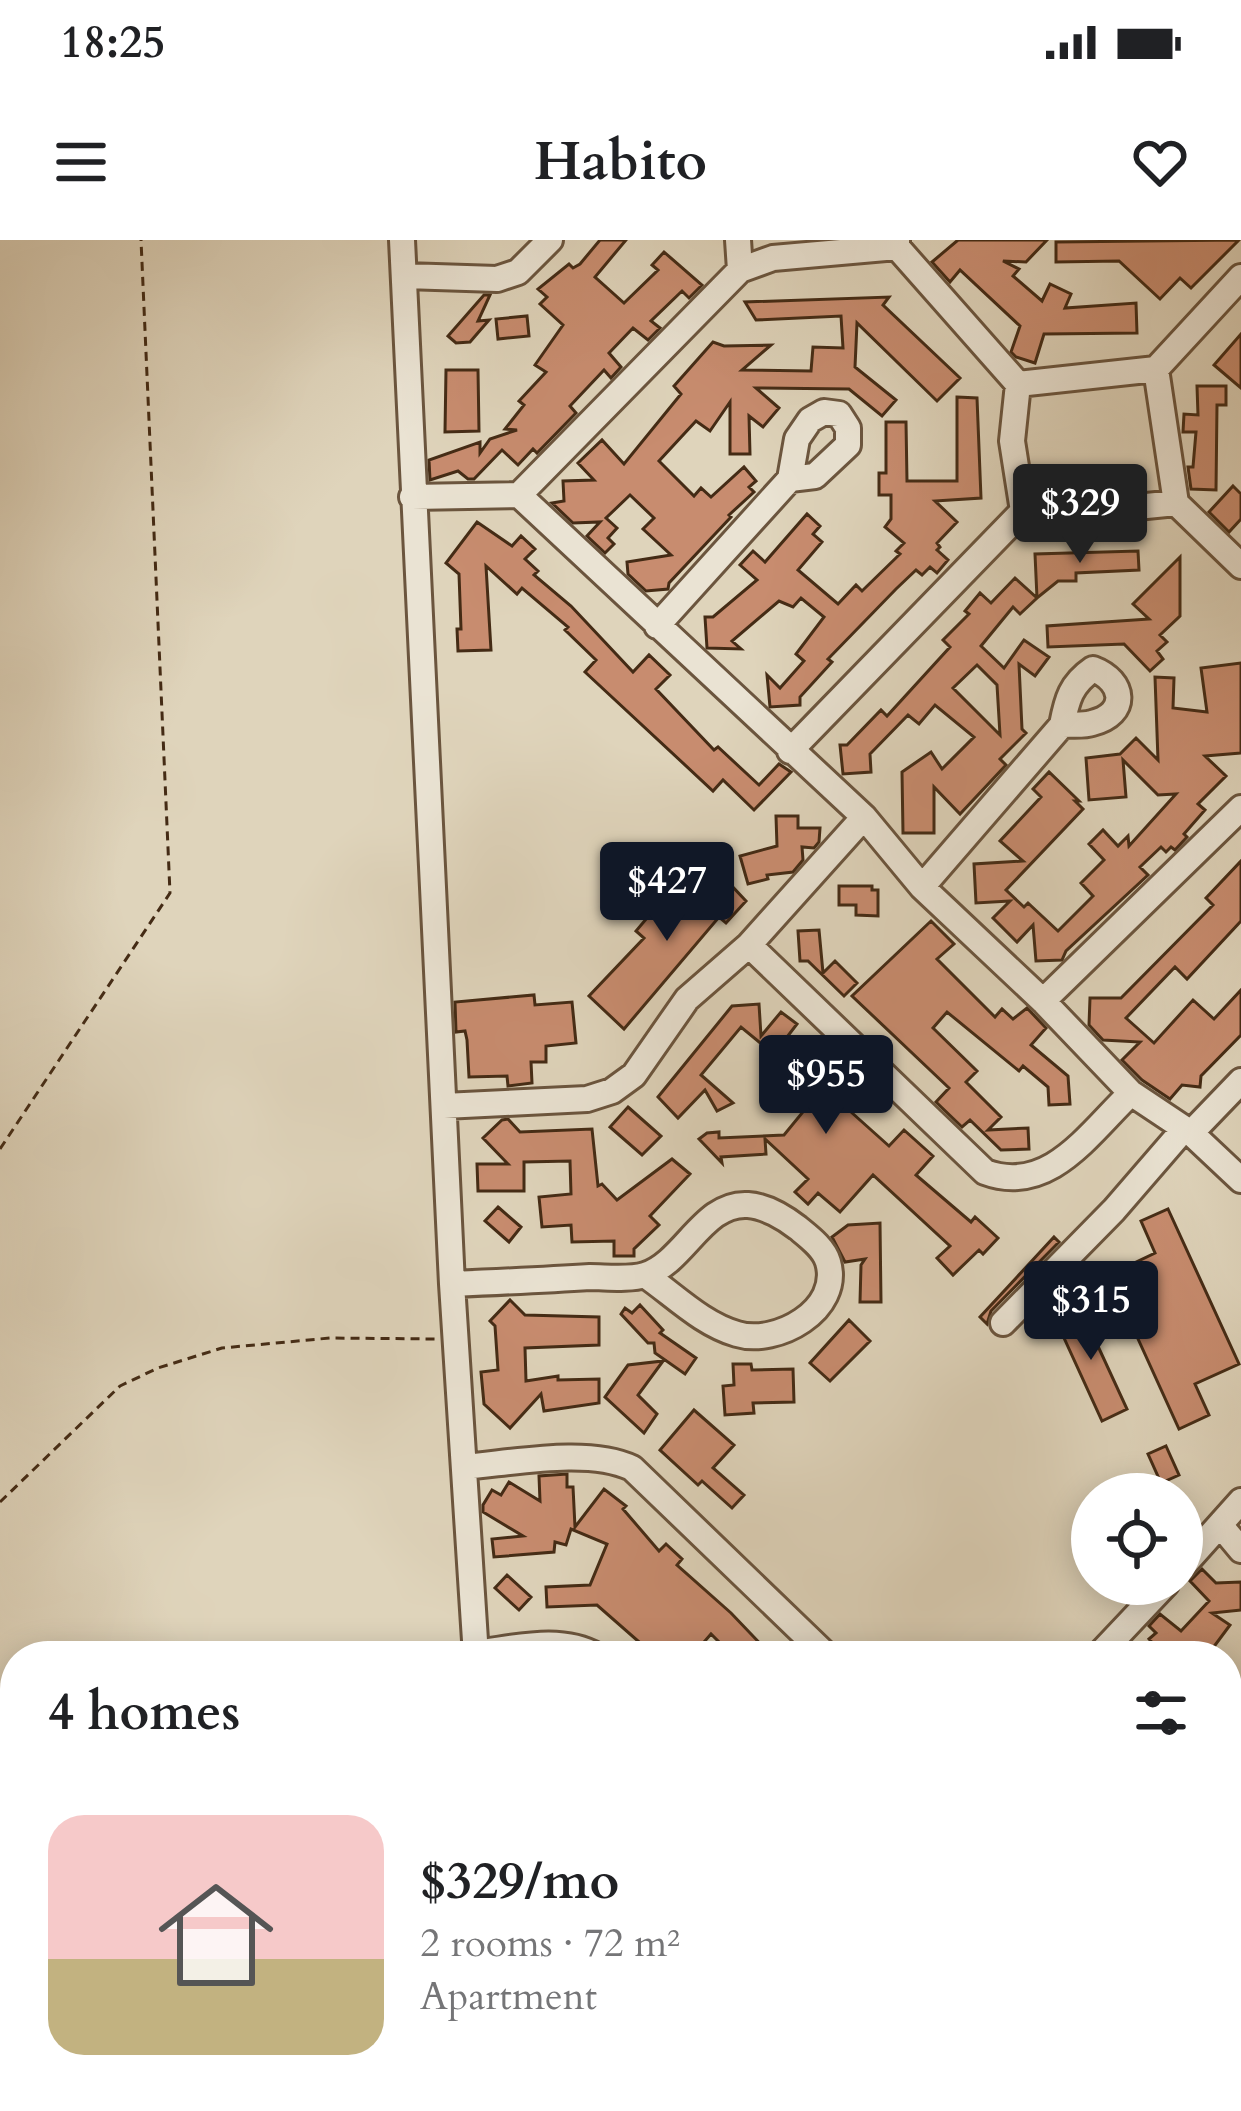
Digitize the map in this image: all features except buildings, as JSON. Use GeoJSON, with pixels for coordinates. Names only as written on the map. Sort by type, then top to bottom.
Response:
{"type":"FeatureCollection","features":[{"type":"Feature","properties":{"kind":"street"},"geometry":{"type":"LineString","coordinates":[[402,240],[452,1284],[475,1641]]}},
{"type":"Feature","properties":{"kind":"street"},"geometry":{"type":"LineString","coordinates":[[405,275],[497,279],[518,272],[550,240]]}},
{"type":"Feature","properties":{"kind":"street"},"geometry":{"type":"LineString","coordinates":[[738,240],[740,271]]}},
{"type":"Feature","properties":{"kind":"street"},"geometry":{"type":"LineString","coordinates":[[412,497],[519,495],[740,271],[773,258],[897,243],[1018,385],[1012,441],[1023,511]]}},
{"type":"Feature","properties":{"kind":"street"},"geometry":{"type":"LineString","coordinates":[[1018,385],[1156,369],[1241,277]]}},
{"type":"Feature","properties":{"kind":"street"},"geometry":{"type":"LineString","coordinates":[[1156,369],[1177,503],[1241,566]]}},
{"type":"Feature","properties":{"kind":"street"},"geometry":{"type":"LineString","coordinates":[[657,626],[790,479]]}},
{"type":"Feature","properties":{"kind":"street"},"geometry":{"type":"LineString","coordinates":[[519,495],[864,817],[922,886],[1131,1093],[1188,1131],[1241,1180]]}},
{"type":"Feature","properties":{"kind":"street"},"geometry":{"type":"LineString","coordinates":[[790,751],[1023,511],[1177,503]]}},
{"type":"Feature","properties":{"kind":"street"},"geometry":{"type":"LineString","coordinates":[[922,886],[1062,724]]}},
{"type":"Feature","properties":{"kind":"street"},"geometry":{"type":"LineString","coordinates":[[1043,1001],[1241,808]]}},
{"type":"Feature","properties":{"kind":"street"},"geometry":{"type":"LineString","coordinates":[[444,1106],[587,1099],[612,1091],[634,1075],[687,999],[749,946],[864,817]]}},
{"type":"Feature","properties":{"kind":"street"},"geometry":{"type":"LineString","coordinates":[[749,946],[985,1172],[1005,1180],[1025,1180],[1051,1170],[1131,1093]]}},
{"type":"Feature","properties":{"kind":"street"},"geometry":{"type":"LineString","coordinates":[[1003,1323],[1241,1081]]}},
{"type":"Feature","properties":{"kind":"street"},"geometry":{"type":"LineString","coordinates":[[452,1284],[645,1275],[684,1249],[712,1217],[750,1205],[789,1221],[828,1262],[828,1283],[804,1318],[790,1330],[761,1339],[707,1321],[645,1275]]}},
{"type":"Feature","properties":{"kind":"street"},"geometry":{"type":"LineString","coordinates":[[464,1467],[590,1457],[613,1459],[632,1468],[811,1641]]}},
{"type":"Feature","properties":{"kind":"street"},"geometry":{"type":"LineString","coordinates":[[1203,1545],[1241,1501]]}},
{"type":"Feature","properties":{"kind":"street"},"geometry":{"type":"LineString","coordinates":[[1221,1526],[1241,1550]]}},
{"type":"Feature","properties":{"kind":"street"},"geometry":{"type":"LineString","coordinates":[[1112,1641],[1146,1605]]}},
{"type":"Feature","properties":{"kind":"path"},"geometry":{"type":"LineString","coordinates":[[0,1149],[170,893],[141,240]]}},
{"type":"Feature","properties":{"kind":"path"},"geometry":{"type":"LineString","coordinates":[[0,1502],[120,1386],[158,1368],[222,1348],[330,1338],[455,1339]]}}]}
